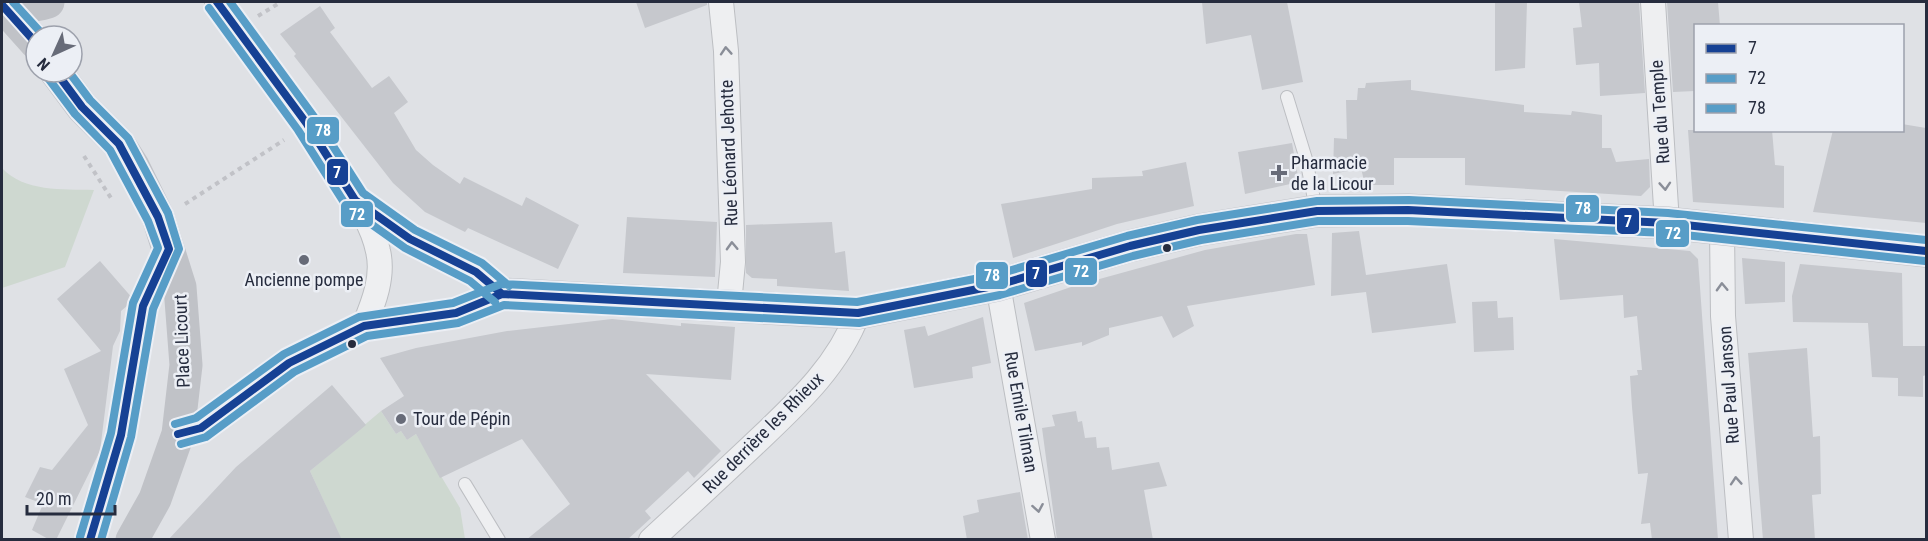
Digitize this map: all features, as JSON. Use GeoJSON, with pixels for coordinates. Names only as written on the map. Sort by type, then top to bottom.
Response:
{"type":"FeatureCollection","features":[{"type":"Feature","properties":{"kind":"street"},"geometry":{"type":"LineString","coordinates":[[2,3],[17,7],[36,6],[48,2]]}},
{"type":"Feature","properties":{"kind":"street"},"geometry":{"type":"LineString","coordinates":[[217,2],[307,124],[371,225],[379,252],[380,277],[374,302],[364,326]]}},
{"type":"Feature","properties":{"kind":"street","name":"Rue Léonard Jehotte"},"geometry":{"type":"LineString","coordinates":[[721,2],[726,51],[733,262],[729,304]]}},
{"type":"Feature","properties":{"kind":"street","name":"Rue du Temple"},"geometry":{"type":"LineString","coordinates":[[1653,2],[1667,223]]}},
{"type":"Feature","properties":{"kind":"street"},"geometry":{"type":"LineString","coordinates":[[2,3],[24,29]]}},
{"type":"Feature","properties":{"kind":"street","name":"Place Licourt"},"geometry":{"type":"LineString","coordinates":[[65,84],[82,107],[119,144],[158,217],[180,287],[185,334],[184,393],[178,434],[155,499],[132,540]]}},
{"type":"Feature","properties":{"kind":"street"},"geometry":{"type":"LineString","coordinates":[[355,200],[410,238],[476,272],[502,294]]}},
{"type":"Feature","properties":{"kind":"street"},"geometry":{"type":"LineString","coordinates":[[178,434],[201,428],[289,363],[364,326],[456,313],[502,294],[729,304],[858,313],[998,285],[1130,246],[1199,230],[1317,211],[1408,210],[1667,223],[1926,251]]}},
{"type":"Feature","properties":{"kind":"street","name":"Rue Paul Janson"},"geometry":{"type":"LineString","coordinates":[[1722,229],[1723,316],[1741,540]]}},
{"type":"Feature","properties":{"kind":"street","name":"Rue Emile Tilman"},"geometry":{"type":"LineString","coordinates":[[998,285],[1043,540]]}},
{"type":"Feature","properties":{"kind":"street","name":"Rue derrière les Rhieux"},"geometry":{"type":"LineString","coordinates":[[651,540],[803,398],[849,339],[858,313]]}},
{"type":"Feature","properties":{"kind":"lane"},"geometry":{"type":"LineString","coordinates":[[1287,97],[1306,159],[1317,211]]}},
{"type":"Feature","properties":{"kind":"lane","name":"Place Licourt"},"geometry":{"type":"LineString","coordinates":[[90,540],[121,435],[142,306],[169,249]]}},
{"type":"Feature","properties":{"kind":"lane"},"geometry":{"type":"LineString","coordinates":[[465,484],[499,540]]}},
{"type":"Feature","properties":{"kind":"path"},"geometry":{"type":"LineString","coordinates":[[158,217],[180,208],[307,124]]}},
{"type":"Feature","properties":{"kind":"shaded area"},"geometry":{"type":"Polygon","coordinates":[[[2,168],[21,181],[44,188],[94,190],[65,267],[2,288],[2,168]]]}},
{"type":"Feature","properties":{"kind":"shaded area"},"geometry":{"type":"Polygon","coordinates":[[[381,411],[396,434],[401,431],[407,440],[416,434],[460,508],[465,539],[341,539],[310,471],[381,411]]]}},
{"type":"Feature","properties":{"kind":"building"},"geometry":{"type":"Polygon","coordinates":[[[636,2],[707,2],[707,5],[645,28],[636,2]]]}},
{"type":"Feature","properties":{"kind":"building"},"geometry":{"type":"Polygon","coordinates":[[[1202,2],[1287,2],[1303,82],[1262,90],[1251,35],[1206,44],[1202,2]]]}},
{"type":"Feature","properties":{"kind":"building"},"geometry":{"type":"Polygon","coordinates":[[[1495,2],[1527,2],[1525,68],[1495,71],[1495,2]]]}},
{"type":"Feature","properties":{"kind":"building"},"geometry":{"type":"Polygon","coordinates":[[[1579,2],[1639,2],[1645,93],[1600,96],[1599,63],[1576,65],[1573,28],[1582,27],[1579,2]]]}},
{"type":"Feature","properties":{"kind":"building"},"geometry":{"type":"Polygon","coordinates":[[[1667,2],[1718,2],[1720,24],[1694,24],[1694,91],[1673,92],[1667,2]]]}},
{"type":"Feature","properties":{"kind":"building"},"geometry":{"type":"Polygon","coordinates":[[[320,6],[335,28],[330,32],[372,88],[389,76],[408,102],[394,113],[416,150],[433,165],[460,184],[464,177],[522,206],[526,197],[579,225],[558,269],[468,228],[465,232],[425,212],[393,183],[294,56],[296,54],[280,34],[320,6]]]}},
{"type":"Feature","properties":{"kind":"building"},"geometry":{"type":"Polygon","coordinates":[[[1411,80],[1411,90],[1524,105],[1524,112],[1571,115],[1572,111],[1602,115],[1602,148],[1611,148],[1616,162],[1649,159],[1650,187],[1641,196],[1465,185],[1465,158],[1394,158],[1394,185],[1365,185],[1361,168],[1333,174],[1334,138],[1347,139],[1346,100],[1357,100],[1358,88],[1365,88],[1366,83],[1411,80]]]}},
{"type":"Feature","properties":{"kind":"building"},"geometry":{"type":"Polygon","coordinates":[[[1904,124],[1926,128],[1926,223],[1813,212],[1833,132],[1904,132],[1904,124]]]}},
{"type":"Feature","properties":{"kind":"building"},"geometry":{"type":"Polygon","coordinates":[[[1688,130],[1694,130],[1694,132],[1772,132],[1775,165],[1784,166],[1784,208],[1693,202],[1688,130]]]}},
{"type":"Feature","properties":{"kind":"building"},"geometry":{"type":"Polygon","coordinates":[[[1292,143],[1299,182],[1245,194],[1238,152],[1292,143]]]}},
{"type":"Feature","properties":{"kind":"building"},"geometry":{"type":"Polygon","coordinates":[[[1186,162],[1194,206],[1117,224],[1013,258],[1001,204],[1092,189],[1092,178],[1143,176],[1142,171],[1186,162]]]}},
{"type":"Feature","properties":{"kind":"building"},"geometry":{"type":"Polygon","coordinates":[[[627,217],[717,222],[715,277],[623,273],[627,217]]]}},
{"type":"Feature","properties":{"kind":"building"},"geometry":{"type":"Polygon","coordinates":[[[832,222],[835,253],[845,251],[849,291],[777,286],[777,279],[752,278],[746,273],[746,225],[832,222]]]}},
{"type":"Feature","properties":{"kind":"building"},"geometry":{"type":"Polygon","coordinates":[[[1359,231],[1366,275],[1447,264],[1456,323],[1372,333],[1366,292],[1331,296],[1332,233],[1359,231]]]}},
{"type":"Feature","properties":{"kind":"building"},"geometry":{"type":"Polygon","coordinates":[[[1307,234],[1315,285],[1187,306],[1194,326],[1173,338],[1162,316],[1109,328],[1109,335],[1082,346],[1082,342],[1035,351],[1024,303],[1074,286],[1205,250],[1307,234]]]}},
{"type":"Feature","properties":{"kind":"building"},"geometry":{"type":"Polygon","coordinates":[[[1554,239],[1690,251],[1698,259],[1718,540],[1652,540],[1650,523],[1641,524],[1648,473],[1638,474],[1630,376],[1638,375],[1637,370],[1642,370],[1637,316],[1624,318],[1623,295],[1560,300],[1554,239]]]}},
{"type":"Feature","properties":{"kind":"building"},"geometry":{"type":"Polygon","coordinates":[[[1742,258],[1785,262],[1785,302],[1745,304],[1742,258]]]}},
{"type":"Feature","properties":{"kind":"building"},"geometry":{"type":"Polygon","coordinates":[[[100,261],[134,300],[121,311],[120,331],[113,346],[100,451],[56,540],[50,540],[32,530],[43,504],[25,497],[40,467],[52,470],[88,425],[64,369],[101,351],[57,299],[100,261]]]}},
{"type":"Feature","properties":{"kind":"building"},"geometry":{"type":"Polygon","coordinates":[[[1800,264],[1902,273],[1903,346],[1925,346],[1926,375],[1923,376],[1923,397],[1898,396],[1898,378],[1872,377],[1868,323],[1793,322],[1792,296],[1800,264]]]}},
{"type":"Feature","properties":{"kind":"building"},"geometry":{"type":"Polygon","coordinates":[[[1497,301],[1498,318],[1513,317],[1514,350],[1474,352],[1472,302],[1497,301]]]}},
{"type":"Feature","properties":{"kind":"building"},"geometry":{"type":"Polygon","coordinates":[[[983,317],[991,363],[972,367],[973,378],[914,388],[904,330],[925,326],[928,336],[983,317]]]}},
{"type":"Feature","properties":{"kind":"building"},"geometry":{"type":"Polygon","coordinates":[[[612,319],[681,326],[681,323],[735,327],[731,380],[646,374],[721,451],[694,478],[688,471],[645,511],[651,518],[627,540],[526,540],[570,504],[522,439],[440,478],[416,434],[407,440],[401,431],[396,434],[381,411],[404,396],[380,358],[416,348],[507,331],[612,319]]]}},
{"type":"Feature","properties":{"kind":"building"},"geometry":{"type":"Polygon","coordinates":[[[1807,348],[1813,437],[1820,436],[1821,494],[1812,495],[1815,540],[1763,540],[1748,353],[1807,348]]]}},
{"type":"Feature","properties":{"kind":"building"},"geometry":{"type":"Polygon","coordinates":[[[332,385],[366,425],[310,471],[342,540],[168,540],[236,467],[332,385]]]}},
{"type":"Feature","properties":{"kind":"building"},"geometry":{"type":"Polygon","coordinates":[[[1076,411],[1078,422],[1082,421],[1085,438],[1096,437],[1097,448],[1109,447],[1112,470],[1159,462],[1167,486],[1144,490],[1153,540],[1057,540],[1042,428],[1055,426],[1052,415],[1076,411]]]}},
{"type":"Feature","properties":{"kind":"building"},"geometry":{"type":"Polygon","coordinates":[[[1020,492],[1028,540],[967,540],[963,516],[979,512],[977,500],[1020,492]]]}},
{"type":"Feature","properties":{"kind":"transit line","name":"78"},"geometry":{"type":"LineString","coordinates":[[13,2],[33,24]]}},
{"type":"Feature","properties":{"kind":"transit line","name":"7"},"geometry":{"type":"LineString","coordinates":[[217,2],[307,124],[355,200],[410,239],[476,272],[502,294]]}},
{"type":"Feature","properties":{"kind":"transit line","name":"78"},"geometry":{"type":"LineString","coordinates":[[230,2],[315,118],[363,193],[415,230],[482,263],[509,286]]}},
{"type":"Feature","properties":{"kind":"transit line","name":"7"},"geometry":{"type":"LineString","coordinates":[[2,5],[24,30]]}},
{"type":"Feature","properties":{"kind":"transit line","name":"72"},"geometry":{"type":"LineString","coordinates":[[209,8],[298,130],[347,207],[405,248],[470,281],[495,302]]}},
{"type":"Feature","properties":{"kind":"transit line","name":"72"},"geometry":{"type":"LineString","coordinates":[[52,84],[75,114],[110,150],[148,221],[158,248],[133,303],[111,433],[80,537]]}},
{"type":"Feature","properties":{"kind":"transit line","name":"7"},"geometry":{"type":"LineString","coordinates":[[65,84],[82,107],[119,144],[158,217],[169,249],[143,306],[121,435],[90,540]]}},
{"type":"Feature","properties":{"kind":"transit line","name":"78"},"geometry":{"type":"LineString","coordinates":[[78,84],[90,100],[128,138],[168,213],[179,249],[153,309],[131,437],[101,540]]}},
{"type":"Feature","properties":{"kind":"transit line","name":"78"},"geometry":{"type":"LineString","coordinates":[[175,424],[196,418],[284,354],[359,317],[453,303],[501,284],[857,302],[995,275],[1127,236],[1197,220],[1317,201],[1409,200],[1668,213],[1926,240]]}},
{"type":"Feature","properties":{"kind":"transit line","name":"7"},"geometry":{"type":"LineString","coordinates":[[178,434],[201,428],[289,363],[364,326],[456,313],[502,294],[858,313],[998,285],[1130,246],[1199,230],[1317,211],[1408,210],[1667,223],[1926,251]]}},
{"type":"Feature","properties":{"kind":"transit line","name":"72"},"geometry":{"type":"LineString","coordinates":[[181,444],[206,437],[294,372],[367,336],[458,323],[504,305],[859,323],[1000,295],[1133,256],[1201,240],[1318,221],[1408,221],[1666,233],[1925,261]]}},
{"type":"Feature","properties":{"kind":"place","name":"Pharmacie de la Licour"},"geometry":{"type":"Point","coordinates":[1279,173]}},
{"type":"Feature","properties":{"kind":"place","name":"Ancienne pompe"},"geometry":{"type":"Point","coordinates":[304,260]}},
{"type":"Feature","properties":{"kind":"place","name":"Tour de Pépin"},"geometry":{"type":"Point","coordinates":[401,419]}}]}
